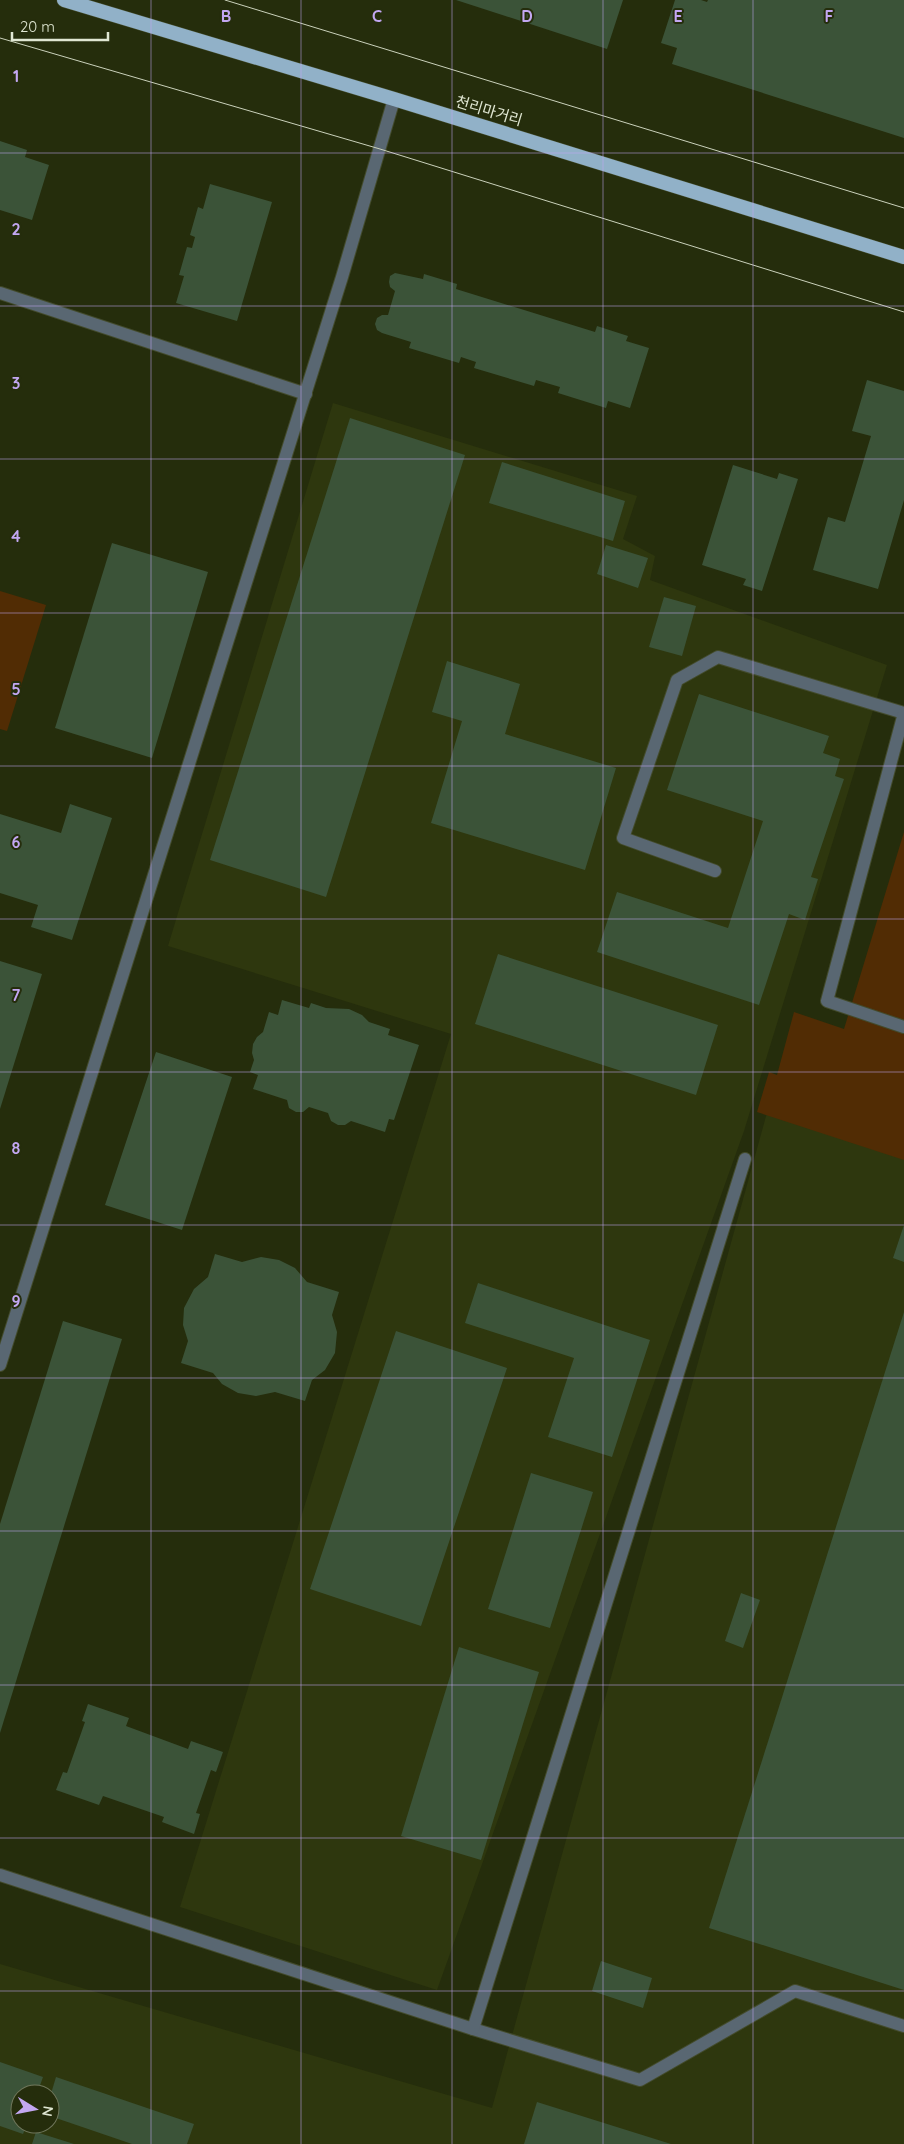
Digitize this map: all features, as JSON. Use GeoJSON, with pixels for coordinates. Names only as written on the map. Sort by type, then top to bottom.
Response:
{"type":"FeatureCollection","features":[{"type":"Feature","properties":{"kind":"highway","name":"천리마거리"},"geometry":{"type":"LineString","coordinates":[[64,0],[394,99],[904,257]]}},
{"type":"Feature","properties":{"kind":"street"},"geometry":{"type":"LineString","coordinates":[[0,1365],[306,394],[394,99]]}},
{"type":"Feature","properties":{"kind":"street"},"geometry":{"type":"LineString","coordinates":[[0,294],[306,394]]}},
{"type":"Feature","properties":{"kind":"street"},"geometry":{"type":"LineString","coordinates":[[715,871],[623,838],[677,680],[718,657],[904,713],[827,1002],[904,1027]]}},
{"type":"Feature","properties":{"kind":"street"},"geometry":{"type":"LineString","coordinates":[[473,2028],[745,1159]]}},
{"type":"Feature","properties":{"kind":"street"},"geometry":{"type":"LineString","coordinates":[[0,1875],[640,2080],[795,1991],[904,2026]]}},
{"type":"Feature","properties":{"kind":"shaded area"},"geometry":{"type":"Polygon","coordinates":[[[333,403],[637,496],[623,539],[655,556],[650,580],[887,665],[744,1131],[437,1990],[180,1907],[451,1034],[168,946],[333,403]]]}},
{"type":"Feature","properties":{"kind":"shaded area"},"geometry":{"type":"Polygon","coordinates":[[[0,591],[46,605],[7,731],[0,729],[0,591]]]}},
{"type":"Feature","properties":{"kind":"shaded area"},"geometry":{"type":"Polygon","coordinates":[[[904,832],[904,1160],[757,1112],[769,1072],[777,1075],[794,1012],[844,1029],[904,832]]]}},
{"type":"Feature","properties":{"kind":"shaded area"},"geometry":{"type":"Polygon","coordinates":[[[768,1109],[904,1150],[904,2144],[0,2144],[0,1964],[492,2108],[768,1109]]]}},
{"type":"Feature","properties":{"kind":"building"},"geometry":{"type":"Polygon","coordinates":[[[456,0],[623,0],[607,49],[456,0]]]}},
{"type":"Feature","properties":{"kind":"building"},"geometry":{"type":"Polygon","coordinates":[[[675,0],[701,0],[707,2],[708,0],[904,0],[904,138],[672,64],[677,48],[661,43],[675,0]]]}},
{"type":"Feature","properties":{"kind":"building"},"geometry":{"type":"Polygon","coordinates":[[[0,141],[27,150],[25,157],[49,165],[32,220],[0,210],[0,141]]]}},
{"type":"Feature","properties":{"kind":"building"},"geometry":{"type":"Polygon","coordinates":[[[210,184],[272,202],[237,321],[176,303],[184,276],[179,275],[187,247],[192,248],[195,237],[190,235],[198,207],[203,209],[210,184]]]}},
{"type":"Feature","properties":{"kind":"building"},"geometry":{"type":"Polygon","coordinates":[[[395,273],[423,279],[424,274],[457,284],[456,289],[595,332],[597,326],[628,336],[626,341],[649,348],[630,408],[608,401],[606,408],[558,393],[560,387],[536,380],[534,386],[474,368],[476,362],[461,357],[459,363],[409,348],[411,342],[382,333],[377,330],[375,324],[377,318],[382,315],[388,315],[395,291],[390,287],[390,276],[395,273]]]}},
{"type":"Feature","properties":{"kind":"building"},"geometry":{"type":"Polygon","coordinates":[[[867,380],[904,391],[904,500],[878,589],[813,570],[828,517],[845,522],[871,436],[852,431],[867,380]]]}},
{"type":"Feature","properties":{"kind":"building"},"geometry":{"type":"Polygon","coordinates":[[[350,418],[465,455],[326,897],[210,860],[350,418]]]}},
{"type":"Feature","properties":{"kind":"building"},"geometry":{"type":"Polygon","coordinates":[[[502,462],[625,501],[613,541],[489,503],[502,462]]]}},
{"type":"Feature","properties":{"kind":"building"},"geometry":{"type":"Polygon","coordinates":[[[733,465],[777,479],[779,473],[798,479],[762,591],[743,585],[746,579],[702,565],[733,465]]]}},
{"type":"Feature","properties":{"kind":"building"},"geometry":{"type":"Polygon","coordinates":[[[112,543],[208,572],[152,758],[55,728],[112,543]]]}},
{"type":"Feature","properties":{"kind":"building"},"geometry":{"type":"Polygon","coordinates":[[[606,545],[648,558],[638,588],[597,574],[606,545]]]}},
{"type":"Feature","properties":{"kind":"building"},"geometry":{"type":"Polygon","coordinates":[[[664,597],[696,606],[682,656],[649,647],[664,597]]]}},
{"type":"Feature","properties":{"kind":"building"},"geometry":{"type":"Polygon","coordinates":[[[447,661],[520,684],[505,734],[616,768],[585,870],[431,823],[462,721],[432,712],[447,661]]]}},
{"type":"Feature","properties":{"kind":"building"},"geometry":{"type":"Polygon","coordinates":[[[699,694],[829,736],[823,753],[840,759],[835,776],[844,779],[811,877],[818,879],[805,920],[789,914],[759,1005],[597,952],[617,892],[728,928],[763,821],[667,790],[699,694]]]}},
{"type":"Feature","properties":{"kind":"building"},"geometry":{"type":"Polygon","coordinates":[[[70,804],[112,818],[72,940],[31,927],[38,905],[0,893],[0,814],[61,833],[70,804]]]}},
{"type":"Feature","properties":{"kind":"building"},"geometry":{"type":"Polygon","coordinates":[[[498,954],[718,1025],[696,1095],[475,1024],[498,954]]]}},
{"type":"Feature","properties":{"kind":"building"},"geometry":{"type":"Polygon","coordinates":[[[0,961],[42,974],[0,1109],[0,961]]]}},
{"type":"Feature","properties":{"kind":"building"},"geometry":{"type":"Polygon","coordinates":[[[282,1000],[309,1008],[311,1003],[326,1008],[349,1009],[362,1015],[369,1022],[390,1029],[388,1035],[419,1045],[394,1120],[389,1119],[385,1132],[351,1121],[345,1125],[338,1125],[331,1121],[328,1113],[309,1107],[303,1112],[296,1112],[289,1108],[287,1100],[253,1089],[258,1075],[250,1072],[254,1060],[252,1053],[253,1044],[263,1032],[269,1012],[278,1015],[282,1000]]]}},
{"type":"Feature","properties":{"kind":"building"},"geometry":{"type":"Polygon","coordinates":[[[156,1052],[232,1077],[182,1230],[105,1205],[156,1052]]]}},
{"type":"Feature","properties":{"kind":"building"},"geometry":{"type":"Polygon","coordinates":[[[904,1225],[904,1262],[893,1258],[904,1225]]]}},
{"type":"Feature","properties":{"kind":"building"},"geometry":{"type":"Polygon","coordinates":[[[215,1254],[242,1262],[261,1257],[279,1260],[295,1268],[307,1282],[339,1292],[332,1315],[337,1332],[335,1353],[325,1370],[312,1380],[305,1401],[275,1392],[256,1396],[238,1393],[222,1384],[213,1373],[181,1363],[188,1341],[183,1325],[184,1308],[194,1289],[208,1277],[215,1254]]]}},
{"type":"Feature","properties":{"kind":"building"},"geometry":{"type":"Polygon","coordinates":[[[478,1283],[650,1340],[612,1457],[548,1437],[574,1358],[465,1323],[478,1283]]]}},
{"type":"Feature","properties":{"kind":"building"},"geometry":{"type":"Polygon","coordinates":[[[904,1312],[904,1990],[709,1928],[904,1312]]]}},
{"type":"Feature","properties":{"kind":"building"},"geometry":{"type":"Polygon","coordinates":[[[63,1321],[122,1339],[0,1733],[0,1524],[63,1321]]]}},
{"type":"Feature","properties":{"kind":"building"},"geometry":{"type":"Polygon","coordinates":[[[396,1331],[507,1368],[421,1626],[310,1589],[396,1331]]]}},
{"type":"Feature","properties":{"kind":"building"},"geometry":{"type":"Polygon","coordinates":[[[531,1473],[593,1492],[550,1628],[488,1609],[531,1473]]]}},
{"type":"Feature","properties":{"kind":"building"},"geometry":{"type":"Polygon","coordinates":[[[741,1593],[760,1600],[743,1648],[725,1641],[741,1593]]]}},
{"type":"Feature","properties":{"kind":"building"},"geometry":{"type":"Polygon","coordinates":[[[459,1647],[539,1672],[481,1860],[401,1836],[459,1647]]]}},
{"type":"Feature","properties":{"kind":"building"},"geometry":{"type":"Polygon","coordinates":[[[88,1704],[129,1718],[126,1726],[188,1749],[191,1741],[223,1752],[216,1772],[211,1770],[196,1813],[200,1814],[194,1834],[162,1822],[164,1817],[103,1796],[99,1805],[56,1790],[63,1772],[67,1773],[85,1722],[82,1721],[88,1704]]]}},
{"type":"Feature","properties":{"kind":"building"},"geometry":{"type":"Polygon","coordinates":[[[601,1961],[652,1978],[643,2008],[592,1991],[601,1961]]]}},
{"type":"Feature","properties":{"kind":"building"},"geometry":{"type":"Polygon","coordinates":[[[0,2062],[43,2077],[41,2084],[10,2084],[10,2129],[0,2126],[0,2062]]]}},
{"type":"Feature","properties":{"kind":"building"},"geometry":{"type":"Polygon","coordinates":[[[56,2077],[194,2124],[187,2144],[132,2144],[60,2119],[60,2084],[54,2084],[56,2077]]]}},
{"type":"Feature","properties":{"kind":"building"},"geometry":{"type":"Polygon","coordinates":[[[537,2102],[671,2144],[524,2144],[537,2102]]]}},
{"type":"Feature","properties":{"kind":"building"},"geometry":{"type":"Polygon","coordinates":[[[35,2134],[42,2134],[74,2144],[32,2144],[35,2134]]]}},
{"type":"Feature","properties":{"kind":"tram line"},"geometry":{"type":"LineString","coordinates":[[225,0],[904,208]]}},
{"type":"Feature","properties":{"kind":"tram line"},"geometry":{"type":"LineString","coordinates":[[0,38],[380,149],[904,312]]}}]}
